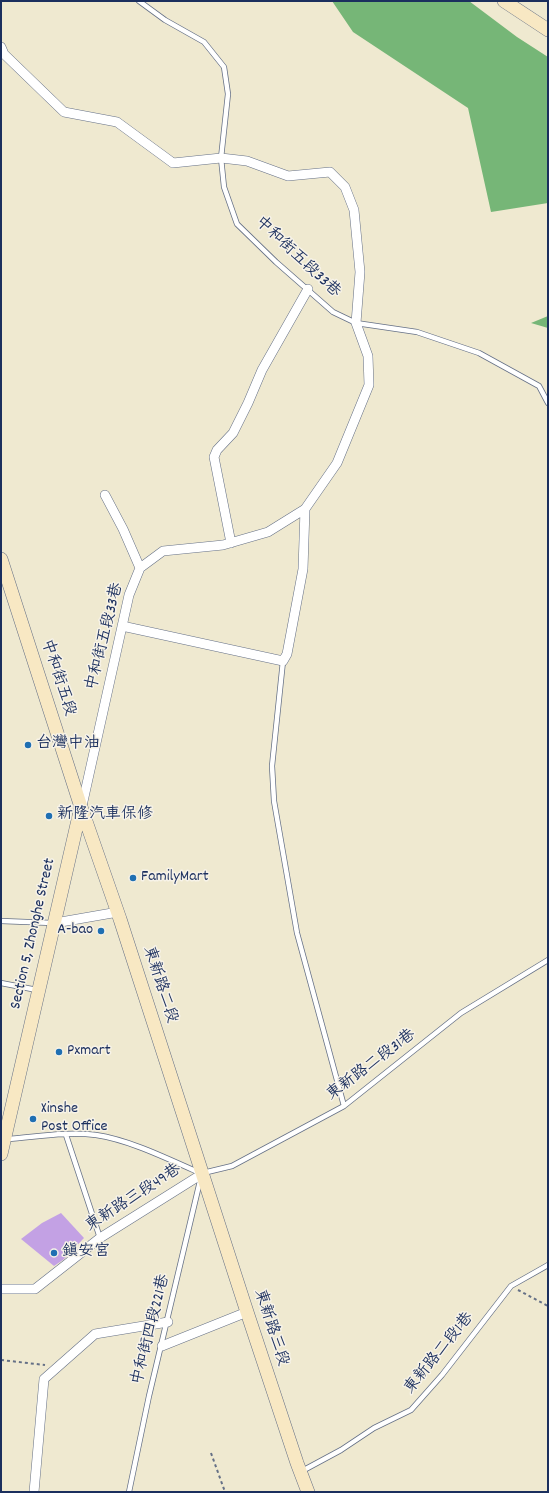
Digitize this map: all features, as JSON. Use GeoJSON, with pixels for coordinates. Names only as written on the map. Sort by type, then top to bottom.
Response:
{"type":"FeatureCollection","features":[{"type":"Feature","properties":{"kind":"main road"},"geometry":{"type":"LineString","coordinates":[[504,1],[548,30]]}},
{"type":"Feature","properties":{"kind":"main road","name":"中和街五段"},"geometry":{"type":"LineString","coordinates":[[1,559],[81,807]]}},
{"type":"Feature","properties":{"kind":"main road","name":"東新路二段"},"geometry":{"type":"LineString","coordinates":[[81,807],[118,912],[202,1174]]}},
{"type":"Feature","properties":{"kind":"main road","name":"Section 5, Zhonghe Street"},"geometry":{"type":"LineString","coordinates":[[1,1154],[3,1138],[39,991],[81,807]]}},
{"type":"Feature","properties":{"kind":"main road","name":"東新路三段"},"geometry":{"type":"LineString","coordinates":[[202,1174],[308,1492]]}},
{"type":"Feature","properties":{"kind":"street","name":"中和街五段33巷"},"geometry":{"type":"LineString","coordinates":[[1,47],[4,54],[64,112],[117,122],[173,164],[221,158],[247,162],[288,176],[330,172],[344,187],[354,210],[360,272],[356,323],[368,356],[369,385],[337,463],[305,509],[268,532],[223,545],[163,551],[140,568],[129,595],[81,807]]}},
{"type":"Feature","properties":{"kind":"street"},"geometry":{"type":"LineString","coordinates":[[231,543],[214,457],[217,450],[233,433],[262,370],[308,289]]}},
{"type":"Feature","properties":{"kind":"street"},"geometry":{"type":"LineString","coordinates":[[105,495],[123,529],[140,568]]}},
{"type":"Feature","properties":{"kind":"street"},"geometry":{"type":"LineString","coordinates":[[122,626],[283,661],[286,654],[303,569],[305,509]]}},
{"type":"Feature","properties":{"kind":"street"},"geometry":{"type":"LineString","coordinates":[[55,923],[118,912]]}},
{"type":"Feature","properties":{"kind":"street","name":"東新路三段49巷"},"geometry":{"type":"LineString","coordinates":[[1,1289],[35,1289],[100,1238],[202,1174]]}},
{"type":"Feature","properties":{"kind":"street"},"geometry":{"type":"LineString","coordinates":[[162,1346],[247,1312]]}},
{"type":"Feature","properties":{"kind":"street"},"geometry":{"type":"LineString","coordinates":[[34,1492],[44,1379],[95,1334],[168,1322]]}},
{"type":"Feature","properties":{"kind":"lane","name":"中和街五段33巷"},"geometry":{"type":"LineString","coordinates":[[139,1],[164,20],[204,42],[224,67],[228,94],[221,158],[224,187],[237,224],[276,262],[332,312],[356,323],[417,332],[479,353],[539,386],[548,403]]}},
{"type":"Feature","properties":{"kind":"lane"},"geometry":{"type":"LineString","coordinates":[[283,661],[272,766],[274,801],[297,933],[344,1106]]}},
{"type":"Feature","properties":{"kind":"lane"},"geometry":{"type":"LineString","coordinates":[[1,921],[55,923]]}},
{"type":"Feature","properties":{"kind":"lane","name":"東新路二段31巷"},"geometry":{"type":"LineString","coordinates":[[202,1174],[232,1166],[344,1106],[461,1013],[548,960]]}},
{"type":"Feature","properties":{"kind":"lane"},"geometry":{"type":"LineString","coordinates":[[1,983],[39,991]]}},
{"type":"Feature","properties":{"kind":"lane"},"geometry":{"type":"LineString","coordinates":[[66,1134],[100,1238]]}},
{"type":"Feature","properties":{"kind":"lane"},"geometry":{"type":"LineString","coordinates":[[3,1138],[66,1134],[96,1135],[137,1146],[202,1174]]}},
{"type":"Feature","properties":{"kind":"lane","name":"中和街四段221巷"},"geometry":{"type":"LineString","coordinates":[[129,1492],[149,1396],[200,1188],[202,1174]]}},
{"type":"Feature","properties":{"kind":"lane","name":"東新路二段1巷"},"geometry":{"type":"LineString","coordinates":[[300,1471],[341,1450],[374,1428],[412,1410],[442,1375],[511,1286],[548,1265]]}},
{"type":"Feature","properties":{"kind":"path"},"geometry":{"type":"LineString","coordinates":[[511,1286],[548,1306]]}},
{"type":"Feature","properties":{"kind":"path"},"geometry":{"type":"LineString","coordinates":[[1,1360],[58,1366]]}},
{"type":"Feature","properties":{"kind":"path"},"geometry":{"type":"LineString","coordinates":[[211,1453],[225,1492]]}},
{"type":"Feature","properties":{"kind":"green space"},"geometry":{"type":"Polygon","coordinates":[[[332,1],[469,1],[517,37],[548,57],[548,203],[491,212],[468,108],[353,32],[332,1]]]}},
{"type":"Feature","properties":{"kind":"green space"},"geometry":{"type":"Polygon","coordinates":[[[548,316],[548,328],[531,323],[548,316]]]}},
{"type":"Feature","properties":{"kind":"building","name":"鎮安宮"},"geometry":{"type":"Polygon","coordinates":[[[61,1213],[84,1238],[63,1260],[54,1266],[21,1239],[42,1223],[61,1213]]]}},
{"type":"Feature","properties":{"kind":"place","name":"台灣中油"},"geometry":{"type":"Point","coordinates":[28,745]}},
{"type":"Feature","properties":{"kind":"place","name":"新隆汽車保修"},"geometry":{"type":"Point","coordinates":[49,816]}},
{"type":"Feature","properties":{"kind":"place","name":"FamilyMart"},"geometry":{"type":"Point","coordinates":[133,878]}},
{"type":"Feature","properties":{"kind":"place","name":"A-bao"},"geometry":{"type":"Point","coordinates":[101,931]}},
{"type":"Feature","properties":{"kind":"place","name":"Pxmart"},"geometry":{"type":"Point","coordinates":[59,1052]}},
{"type":"Feature","properties":{"kind":"place","name":"Xinshe Post Office"},"geometry":{"type":"Point","coordinates":[33,1119]}},
{"type":"Feature","properties":{"kind":"place","name":"鎮安宮"},"geometry":{"type":"Point","coordinates":[54,1253]}}]}
